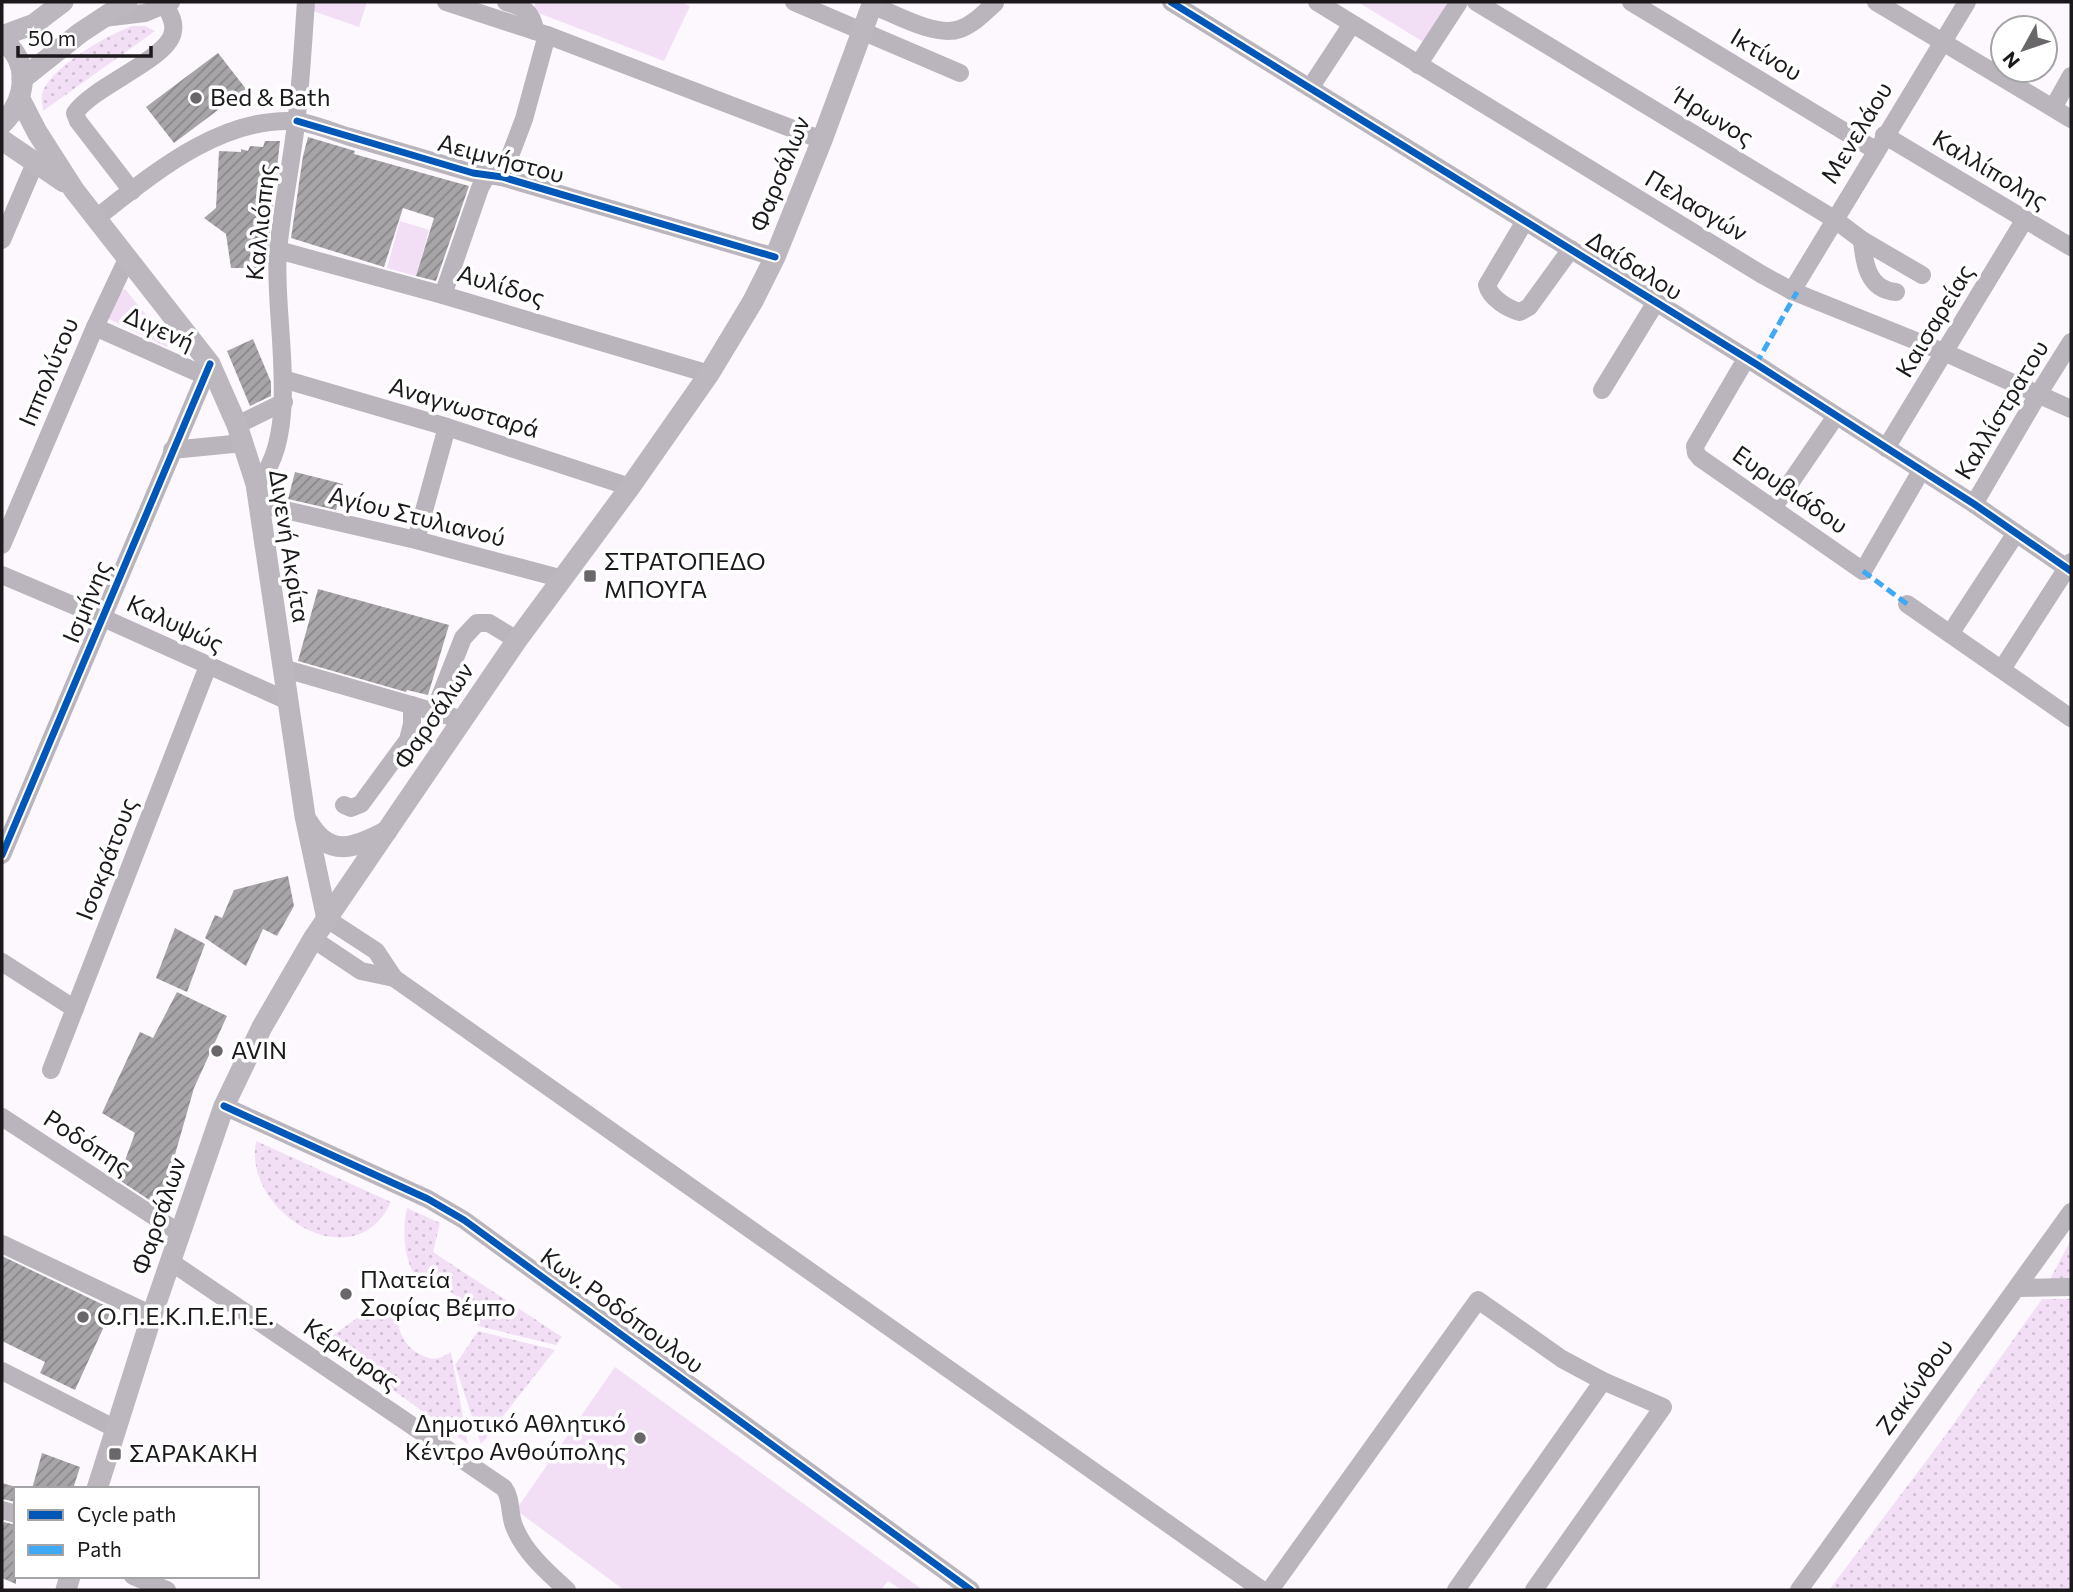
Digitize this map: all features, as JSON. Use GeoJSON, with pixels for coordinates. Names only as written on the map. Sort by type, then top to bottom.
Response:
{"type":"FeatureCollection","features":[{"type":"Feature","properties":{"kind":"main road"},"geometry":{"type":"LineString","coordinates":[[2,38],[34,24],[63,2]]}},
{"type":"Feature","properties":{"kind":"main road"},"geometry":{"type":"LineString","coordinates":[[2,124],[21,89],[80,33],[127,2]]}},
{"type":"Feature","properties":{"kind":"main road","name":"Φαρσάλων"},"geometry":{"type":"LineString","coordinates":[[98,1487],[152,1315],[224,1106],[262,1027],[313,939],[517,640],[709,374],[753,301],[775,257],[822,141],[872,3]]}},
{"type":"Feature","properties":{"kind":"main road","name":"Διγενή Ακρίτα"},"geometry":{"type":"LineString","coordinates":[[2,38],[16,55],[22,71],[21,89],[37,132],[74,190],[206,370],[240,434],[258,494],[305,816],[327,919]]}},
{"type":"Feature","properties":{"kind":"main road","name":"Διγενή Ακρίτα"},"geometry":{"type":"LineString","coordinates":[[2,140],[74,190]]}},
{"type":"Feature","properties":{"kind":"main road"},"geometry":{"type":"LineString","coordinates":[[305,816],[323,842],[341,848],[370,840],[389,830]]}},
{"type":"Feature","properties":{"kind":"street","name":"Καλλιόπης"},"geometry":{"type":"LineString","coordinates":[[258,494],[275,453],[284,402],[277,281],[278,250],[297,121],[306,2]]}},
{"type":"Feature","properties":{"kind":"street"},"geometry":{"type":"LineString","coordinates":[[446,2],[541,33],[822,141]]}},
{"type":"Feature","properties":{"kind":"street"},"geometry":{"type":"LineString","coordinates":[[443,295],[480,188],[495,176],[524,119],[541,33],[526,10],[506,2]]}},
{"type":"Feature","properties":{"kind":"street"},"geometry":{"type":"LineString","coordinates":[[794,2],[960,73]]}},
{"type":"Feature","properties":{"kind":"street","name":"Δαίδαλου"},"geometry":{"type":"LineString","coordinates":[[1171,2],[1656,302],[2070,567]]}},
{"type":"Feature","properties":{"kind":"street","name":"Πελασγών"},"geometry":{"type":"LineString","coordinates":[[1317,2],[1761,274],[1791,290],[1946,353],[2071,409]]}},
{"type":"Feature","properties":{"kind":"street"},"geometry":{"type":"LineString","coordinates":[[1418,65],[1459,2]]}},
{"type":"Feature","properties":{"kind":"street","name":"Ήρωνος"},"geometry":{"type":"LineString","coordinates":[[1476,2],[1922,275]]}},
{"type":"Feature","properties":{"kind":"street","name":"Ικτίνου"},"geometry":{"type":"LineString","coordinates":[[1631,2],[1880,143]]}},
{"type":"Feature","properties":{"kind":"street"},"geometry":{"type":"LineString","coordinates":[[1876,2],[2071,119]]}},
{"type":"Feature","properties":{"kind":"street","name":"Μενελάου"},"geometry":{"type":"LineString","coordinates":[[1791,290],[1967,2]]}},
{"type":"Feature","properties":{"kind":"street"},"geometry":{"type":"LineString","coordinates":[[872,3],[928,28],[944,32],[959,30],[974,22],[995,3]]}},
{"type":"Feature","properties":{"kind":"street"},"geometry":{"type":"LineString","coordinates":[[103,18],[145,13],[168,4],[173,19],[174,31],[159,53],[87,100],[75,113],[78,121],[132,191]]}},
{"type":"Feature","properties":{"kind":"street"},"geometry":{"type":"LineString","coordinates":[[1310,88],[1352,24]]}},
{"type":"Feature","properties":{"kind":"street"},"geometry":{"type":"LineString","coordinates":[[2053,108],[2071,76]]}},
{"type":"Feature","properties":{"kind":"street"},"geometry":{"type":"LineString","coordinates":[[96,218],[190,152],[229,132],[259,124],[297,121]]}},
{"type":"Feature","properties":{"kind":"street","name":"Αειμνήστου"},"geometry":{"type":"LineString","coordinates":[[297,121],[775,257]]}},
{"type":"Feature","properties":{"kind":"street","name":"Καλλίπολης"},"geometry":{"type":"LineString","coordinates":[[1880,143],[2025,219],[2071,247]]}},
{"type":"Feature","properties":{"kind":"street"},"geometry":{"type":"LineString","coordinates":[[2,240],[35,163]]}},
{"type":"Feature","properties":{"kind":"street","name":"Καισαρείας"},"geometry":{"type":"LineString","coordinates":[[1886,448],[2025,219]]}},
{"type":"Feature","properties":{"kind":"street"},"geometry":{"type":"LineString","coordinates":[[1525,221],[1487,285],[1490,294],[1515,311],[1520,312],[1529,307],[1571,249]]}},
{"type":"Feature","properties":{"kind":"street"},"geometry":{"type":"LineString","coordinates":[[1862,240],[1868,272],[1873,281],[1880,289],[1896,292]]}},
{"type":"Feature","properties":{"kind":"street","name":"Αυλίδος"},"geometry":{"type":"LineString","coordinates":[[278,250],[443,295],[709,374]]}},
{"type":"Feature","properties":{"kind":"street","name":"Ιππολύτου"},"geometry":{"type":"LineString","coordinates":[[2,545],[127,259]]}},
{"type":"Feature","properties":{"kind":"street"},"geometry":{"type":"LineString","coordinates":[[1602,390],[1656,302]]}},
{"type":"Feature","properties":{"kind":"street","name":"Διγενή"},"geometry":{"type":"LineString","coordinates":[[95,327],[206,370]]}},
{"type":"Feature","properties":{"kind":"street","name":"Καλλίστρατου"},"geometry":{"type":"LineString","coordinates":[[1974,504],[2071,342]]}},
{"type":"Feature","properties":{"kind":"street","name":"Ευρυβιάδου"},"geometry":{"type":"LineString","coordinates":[[1746,359],[1695,446],[1696,453],[1863,571],[1921,471]]}},
{"type":"Feature","properties":{"kind":"street","name":"Ισμήνης"},"geometry":{"type":"LineString","coordinates":[[2,855],[206,370]]}},
{"type":"Feature","properties":{"kind":"street","name":"Αναγνωσταρά"},"geometry":{"type":"LineString","coordinates":[[283,379],[447,427],[630,487]]}},
{"type":"Feature","properties":{"kind":"street"},"geometry":{"type":"LineString","coordinates":[[172,450],[240,434],[284,402]]}},
{"type":"Feature","properties":{"kind":"street"},"geometry":{"type":"LineString","coordinates":[[1773,508],[1836,416]]}},
{"type":"Feature","properties":{"kind":"street"},"geometry":{"type":"LineString","coordinates":[[416,540],[447,427]]}},
{"type":"Feature","properties":{"kind":"street","name":"Αγίου Στυλιανού"},"geometry":{"type":"LineString","coordinates":[[258,494],[563,579]]}},
{"type":"Feature","properties":{"kind":"street"},"geometry":{"type":"LineString","coordinates":[[1951,634],[2016,533]]}},
{"type":"Feature","properties":{"kind":"street"},"geometry":{"type":"LineString","coordinates":[[2002,669],[2070,567]]}},
{"type":"Feature","properties":{"kind":"street","name":"Καλυψώς"},"geometry":{"type":"LineString","coordinates":[[2,575],[288,701]]}},
{"type":"Feature","properties":{"kind":"street"},"geometry":{"type":"LineString","coordinates":[[1908,604],[2071,718]]}},
{"type":"Feature","properties":{"kind":"street"},"geometry":{"type":"LineString","coordinates":[[434,712],[463,638],[477,623],[489,623],[517,640]]}},
{"type":"Feature","properties":{"kind":"street","name":"Ισοκράτους"},"geometry":{"type":"LineString","coordinates":[[51,1070],[208,666]]}},
{"type":"Feature","properties":{"kind":"street"},"geometry":{"type":"LineString","coordinates":[[282,668],[463,720]]}},
{"type":"Feature","properties":{"kind":"street"},"geometry":{"type":"LineString","coordinates":[[344,805],[351,808],[360,804],[408,740],[412,724],[412,705]]}},
{"type":"Feature","properties":{"kind":"street"},"geometry":{"type":"LineString","coordinates":[[327,919],[376,951],[394,978],[1262,1590]]}},
{"type":"Feature","properties":{"kind":"street"},"geometry":{"type":"LineString","coordinates":[[313,939],[361,971],[394,978]]}},
{"type":"Feature","properties":{"kind":"street"},"geometry":{"type":"LineString","coordinates":[[2,962],[75,1009]]}},
{"type":"Feature","properties":{"kind":"street","name":"Κων. Ροδόπουλου"},"geometry":{"type":"LineString","coordinates":[[224,1106],[428,1199],[464,1220],[971,1590]]}},
{"type":"Feature","properties":{"kind":"street","name":"Ροδόπης"},"geometry":{"type":"LineString","coordinates":[[2,1117],[181,1234]]}},
{"type":"Feature","properties":{"kind":"street","name":"Ζακύνθου"},"geometry":{"type":"LineString","coordinates":[[1799,1590],[2071,1212]]}},
{"type":"Feature","properties":{"kind":"street"},"geometry":{"type":"LineString","coordinates":[[2,1244],[152,1315]]}},
{"type":"Feature","properties":{"kind":"street","name":"Κέρκυρας"},"geometry":{"type":"LineString","coordinates":[[172,1262],[504,1488],[521,1541],[567,1590]]}},
{"type":"Feature","properties":{"kind":"street"},"geometry":{"type":"LineString","coordinates":[[2017,1288],[2071,1287]]}},
{"type":"Feature","properties":{"kind":"street"},"geometry":{"type":"LineString","coordinates":[[1270,1590],[1478,1300],[1562,1359],[1602,1381],[1663,1407],[1534,1590]]}},
{"type":"Feature","properties":{"kind":"street"},"geometry":{"type":"LineString","coordinates":[[2,1371],[116,1429]]}},
{"type":"Feature","properties":{"kind":"street"},"geometry":{"type":"LineString","coordinates":[[1456,1590],[1602,1381]]}},
{"type":"Feature","properties":{"kind":"street"},"geometry":{"type":"LineString","coordinates":[[138,1578],[167,1590]]}},
{"type":"Feature","properties":{"kind":"shaded area"},"geometry":{"type":"Polygon","coordinates":[[[307,2],[367,2],[359,27],[307,9],[307,2]]]}},
{"type":"Feature","properties":{"kind":"shaded area"},"geometry":{"type":"Polygon","coordinates":[[[536,2],[681,2],[690,6],[664,61],[533,11],[536,2]]]}},
{"type":"Feature","properties":{"kind":"shaded area"},"geometry":{"type":"Polygon","coordinates":[[[1358,2],[1450,2],[1425,43],[1358,2]]]}},
{"type":"Feature","properties":{"kind":"shaded area"},"geometry":{"type":"Polygon","coordinates":[[[132,26],[145,26],[155,31],[43,111],[42,95],[55,74],[80,54],[132,26]]]}},
{"type":"Feature","properties":{"kind":"shaded area"},"geometry":{"type":"Polygon","coordinates":[[[400,221],[429,230],[416,276],[387,268],[400,221]]]}},
{"type":"Feature","properties":{"kind":"shaded area"},"geometry":{"type":"Polygon","coordinates":[[[125,289],[170,344],[167,347],[107,318],[118,294],[125,289]]]}},
{"type":"Feature","properties":{"kind":"shaded area"},"geometry":{"type":"Polygon","coordinates":[[[256,1141],[391,1202],[374,1225],[352,1236],[328,1237],[304,1228],[283,1213],[266,1192],[256,1167],[256,1141]]]}},
{"type":"Feature","properties":{"kind":"shaded area"},"geometry":{"type":"Polygon","coordinates":[[[407,1208],[440,1223],[433,1252],[562,1337],[556,1345],[479,1326],[451,1292],[420,1281],[410,1266],[405,1246],[407,1208]]]}},
{"type":"Feature","properties":{"kind":"shaded area"},"geometry":{"type":"Polygon","coordinates":[[[2071,1240],[2071,1279],[2050,1279],[2071,1240]]]}},
{"type":"Feature","properties":{"kind":"shaded area"},"geometry":{"type":"Polygon","coordinates":[[[2042,1299],[2071,1299],[2071,1590],[1829,1590],[1942,1440],[2042,1299]]]}},
{"type":"Feature","properties":{"kind":"shaded area"},"geometry":{"type":"Polygon","coordinates":[[[384,1304],[395,1316],[403,1338],[414,1351],[435,1359],[451,1352],[468,1444],[325,1341],[374,1306],[384,1304]]]}},
{"type":"Feature","properties":{"kind":"shaded area"},"geometry":{"type":"Polygon","coordinates":[[[478,1331],[555,1350],[481,1444],[455,1365],[478,1331]]]}},
{"type":"Feature","properties":{"kind":"shaded area","name":"Δημοτικό Αθλητικό Κέντρο Ανθούπολης"},"geometry":{"type":"Polygon","coordinates":[[[615,1367],[923,1590],[902,1590],[888,1581],[881,1590],[624,1590],[516,1510],[615,1367]]]}},
{"type":"Feature","properties":{"kind":"building","name":"Bed & Bath"},"geometry":{"type":"Polygon","coordinates":[[[218,53],[246,89],[174,143],[146,107],[218,53]]]}},
{"type":"Feature","properties":{"kind":"building"},"geometry":{"type":"Polygon","coordinates":[[[308,137],[355,151],[354,154],[469,186],[436,281],[416,276],[434,218],[403,208],[384,267],[291,238],[308,137]]]}},
{"type":"Feature","properties":{"kind":"building"},"geometry":{"type":"Polygon","coordinates":[[[265,141],[280,141],[266,268],[231,268],[226,234],[204,218],[216,208],[219,151],[248,151],[250,146],[263,147],[265,141]]]}},
{"type":"Feature","properties":{"kind":"building"},"geometry":{"type":"Polygon","coordinates":[[[253,339],[271,382],[271,396],[250,406],[227,351],[253,339]]]}},
{"type":"Feature","properties":{"kind":"building"},"geometry":{"type":"Polygon","coordinates":[[[295,472],[343,484],[336,510],[288,499],[295,472]]]}},
{"type":"Feature","properties":{"kind":"building"},"geometry":{"type":"Polygon","coordinates":[[[318,589],[449,625],[428,695],[407,690],[406,692],[298,661],[318,589]]]}},
{"type":"Feature","properties":{"kind":"building"},"geometry":{"type":"Polygon","coordinates":[[[288,876],[294,906],[277,936],[263,929],[246,966],[205,938],[215,915],[222,918],[234,890],[288,876]]]}},
{"type":"Feature","properties":{"kind":"building"},"geometry":{"type":"Polygon","coordinates":[[[175,928],[205,944],[187,992],[156,978],[175,928]]]}},
{"type":"Feature","properties":{"kind":"building"},"geometry":{"type":"Polygon","coordinates":[[[177,992],[227,1016],[194,1088],[174,1158],[182,1163],[173,1193],[163,1209],[116,1178],[135,1133],[102,1113],[140,1032],[153,1038],[177,992]]]}},
{"type":"Feature","properties":{"kind":"building"},"geometry":{"type":"Polygon","coordinates":[[[2,1256],[112,1309],[75,1390],[40,1373],[45,1362],[2,1341],[2,1256]]]}},
{"type":"Feature","properties":{"kind":"building"},"geometry":{"type":"Polygon","coordinates":[[[42,1453],[80,1467],[74,1487],[33,1487],[42,1453]]]}},
{"type":"Feature","properties":{"kind":"building"},"geometry":{"type":"Polygon","coordinates":[[[2,1483],[16,1487],[14,1502],[2,1499],[2,1483]]]}},
{"type":"Feature","properties":{"kind":"building"},"geometry":{"type":"Polygon","coordinates":[[[4,1522],[14,1524],[16,1584],[2,1578],[4,1522]]]}},
{"type":"Feature","properties":{"kind":"marked path"},"geometry":{"type":"LineString","coordinates":[[1756,364],[1797,292]]}},
{"type":"Feature","properties":{"kind":"marked path"},"geometry":{"type":"LineString","coordinates":[[1863,571],[1907,604]]}},
{"type":"Feature","properties":{"kind":"cycle path"},"geometry":{"type":"LineString","coordinates":[[1171,2],[1756,364],[1974,504],[2071,571]]}},
{"type":"Feature","properties":{"kind":"cycle path"},"geometry":{"type":"LineString","coordinates":[[297,121],[473,173],[502,177],[775,257]]}},
{"type":"Feature","properties":{"kind":"cycle path"},"geometry":{"type":"LineString","coordinates":[[2,855],[210,364]]}},
{"type":"Feature","properties":{"kind":"cycle path"},"geometry":{"type":"LineString","coordinates":[[224,1106],[428,1199],[464,1220],[971,1590]]}},
{"type":"Feature","properties":{"kind":"place","name":"Bed & Bath"},"geometry":{"type":"Point","coordinates":[196,98]}},
{"type":"Feature","properties":{"kind":"place","name":"ΣΤΡΑΤΟΠΕΔΟ ΜΠΟΥΓΑ"},"geometry":{"type":"Point","coordinates":[590,576]}},
{"type":"Feature","properties":{"kind":"place","name":"AVIN"},"geometry":{"type":"Point","coordinates":[217,1051]}},
{"type":"Feature","properties":{"kind":"place","name":"Πλατεία Σοφίας Βέμπο"},"geometry":{"type":"Point","coordinates":[346,1294]}},
{"type":"Feature","properties":{"kind":"place","name":"Ο.Π.Ε.Κ.Π.Ε.Π.Ε."},"geometry":{"type":"Point","coordinates":[83,1317]}},
{"type":"Feature","properties":{"kind":"place","name":"Δημοτικό Αθλητικό Κέντρο Ανθούπολης"},"geometry":{"type":"Point","coordinates":[640,1438]}},
{"type":"Feature","properties":{"kind":"place","name":"ΣΑΡΑΚΑΚΗ"},"geometry":{"type":"Point","coordinates":[115,1454]}}]}
